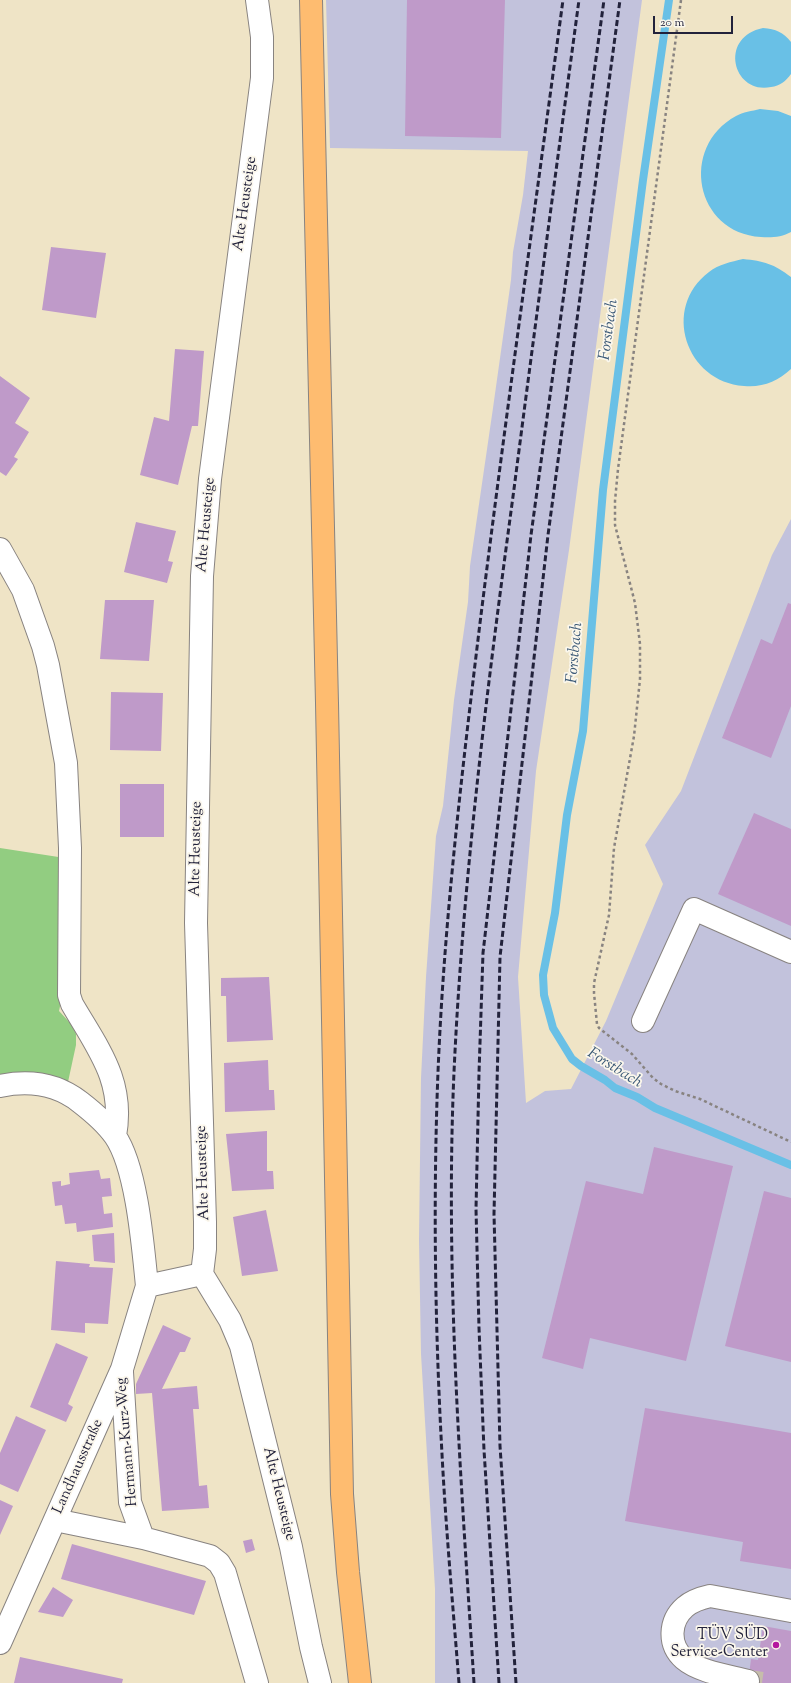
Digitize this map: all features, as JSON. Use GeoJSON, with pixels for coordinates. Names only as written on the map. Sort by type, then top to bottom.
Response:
{"type":"FeatureCollection","features":[{"type":"Feature","properties":{"kind":"main road"},"geometry":{"type":"LineString","coordinates":[[312,0],[328,719],[342,1494],[348,1572],[360,1683]]}},
{"type":"Feature","properties":{"kind":"street","name":"Alte Heusteige"},"geometry":{"type":"LineString","coordinates":[[257,0],[262,37],[262,78],[212,464],[202,576],[196,923],[205,1222],[205,1249],[202,1274],[230,1320],[241,1346],[291,1547],[320,1683]]}},
{"type":"Feature","properties":{"kind":"street"},"geometry":{"type":"LineString","coordinates":[[0,549],[23,590],[32,612],[48,665],[66,763],[70,848],[69,995],[72,1004],[107,1064],[112,1077],[118,1107],[115,1136]]}},
{"type":"Feature","properties":{"kind":"street"},"geometry":{"type":"LineString","coordinates":[[643,1021],[694,909],[791,952]]}},
{"type":"Feature","properties":{"kind":"street","name":"Landhausstraße"},"geometry":{"type":"LineString","coordinates":[[0,1086],[34,1083],[60,1090],[89,1109],[102,1120],[115,1136],[126,1160],[132,1185],[138,1214],[147,1286],[122,1369],[56,1520],[0,1642]]}},
{"type":"Feature","properties":{"kind":"street"},"geometry":{"type":"LineString","coordinates":[[147,1286],[202,1274]]}},
{"type":"Feature","properties":{"kind":"street","name":"Hermann-Kurz-Weg"},"geometry":{"type":"LineString","coordinates":[[122,1369],[130,1502],[142,1538]]}},
{"type":"Feature","properties":{"kind":"street"},"geometry":{"type":"LineString","coordinates":[[56,1520],[142,1538],[210,1556],[219,1563],[234,1599],[257,1683]]}},
{"type":"Feature","properties":{"kind":"street"},"geometry":{"type":"LineString","coordinates":[[748,1681],[703,1669],[684,1659],[676,1648],[672,1638],[673,1626],[678,1614],[686,1606],[698,1599],[710,1596],[791,1611]]}},
{"type":"Feature","properties":{"kind":"path"},"geometry":{"type":"LineString","coordinates":[[681,0],[616,485],[615,526],[632,587],[636,609],[640,644],[640,679],[634,736],[612,861],[609,915],[594,983],[594,993],[597,1024],[599,1028],[632,1054],[661,1084],[675,1091],[700,1099],[791,1142]]}},
{"type":"Feature","properties":{"kind":"shaded area"},"geometry":{"type":"Polygon","coordinates":[[[326,0],[642,0],[569,550],[536,771],[518,977],[526,1103],[545,1091],[571,1089],[606,1021],[663,884],[645,845],[681,791],[772,555],[791,519],[791,1683],[435,1683],[435,1589],[421,1354],[419,1240],[421,1078],[426,977],[436,836],[443,806],[454,700],[468,602],[470,566],[528,151],[330,148],[326,0]]]}},
{"type":"Feature","properties":{"kind":"green space"},"geometry":{"type":"Polygon","coordinates":[[[0,848],[65,858],[62,997],[59,1011],[72,1025],[76,1034],[76,1045],[68,1082],[60,1078],[43,1074],[26,1073],[0,1075],[0,848]]]}},
{"type":"Feature","properties":{"kind":"water"},"geometry":{"type":"Polygon","coordinates":[[[763,28],[772,29],[779,32],[791,42],[791,74],[777,86],[758,87],[747,82],[740,74],[736,64],[736,53],[740,42],[749,33],[763,28]]]}},
{"type":"Feature","properties":{"kind":"water"},"geometry":{"type":"Polygon","coordinates":[[[760,109],[778,111],[791,116],[791,232],[776,237],[761,237],[739,232],[721,221],[709,205],[702,187],[701,167],[707,147],[718,130],[736,116],[760,109]]]}},
{"type":"Feature","properties":{"kind":"water"},"geometry":{"type":"Polygon","coordinates":[[[743,259],[768,264],[791,277],[791,369],[781,377],[769,383],[757,386],[744,386],[724,381],[707,372],[695,358],[687,341],[684,323],[686,304],[694,287],[713,269],[743,259]]]}},
{"type":"Feature","properties":{"kind":"building"},"geometry":{"type":"Polygon","coordinates":[[[407,0],[505,0],[501,138],[405,136],[407,0]]]}},
{"type":"Feature","properties":{"kind":"building"},"geometry":{"type":"Polygon","coordinates":[[[51,247],[106,253],[96,318],[42,310],[51,247]]]}},
{"type":"Feature","properties":{"kind":"building"},"geometry":{"type":"Polygon","coordinates":[[[175,349],[204,351],[198,426],[192,426],[178,485],[140,475],[154,417],[169,421],[175,349]]]}},
{"type":"Feature","properties":{"kind":"building"},"geometry":{"type":"Polygon","coordinates":[[[0,376],[30,398],[15,423],[29,432],[14,457],[18,459],[6,476],[0,472],[0,376]]]}},
{"type":"Feature","properties":{"kind":"building"},"geometry":{"type":"Polygon","coordinates":[[[136,522],[176,531],[168,561],[173,562],[167,583],[124,572],[136,522]]]}},
{"type":"Feature","properties":{"kind":"building"},"geometry":{"type":"Polygon","coordinates":[[[105,600],[154,600],[149,661],[100,659],[105,600]]]}},
{"type":"Feature","properties":{"kind":"building"},"geometry":{"type":"Polygon","coordinates":[[[788,603],[791,604],[791,706],[771,758],[722,738],[761,639],[772,644],[788,603]]]}},
{"type":"Feature","properties":{"kind":"building"},"geometry":{"type":"Polygon","coordinates":[[[111,692],[163,693],[161,751],[110,750],[111,692]]]}},
{"type":"Feature","properties":{"kind":"building"},"geometry":{"type":"Polygon","coordinates":[[[120,784],[164,784],[164,837],[120,837],[120,784]]]}},
{"type":"Feature","properties":{"kind":"building"},"geometry":{"type":"Polygon","coordinates":[[[754,813],[791,829],[791,926],[718,894],[754,813]]]}},
{"type":"Feature","properties":{"kind":"building"},"geometry":{"type":"Polygon","coordinates":[[[269,977],[273,1040],[227,1042],[226,996],[221,996],[221,978],[269,977]]]}},
{"type":"Feature","properties":{"kind":"building"},"geometry":{"type":"Polygon","coordinates":[[[268,1060],[269,1090],[274,1090],[275,1110],[225,1112],[224,1063],[268,1060]]]}},
{"type":"Feature","properties":{"kind":"building"},"geometry":{"type":"Polygon","coordinates":[[[267,1131],[267,1171],[273,1171],[274,1189],[232,1191],[226,1134],[267,1131]]]}},
{"type":"Feature","properties":{"kind":"building"},"geometry":{"type":"Polygon","coordinates":[[[654,1147],[733,1166],[686,1361],[590,1338],[583,1369],[542,1358],[586,1181],[643,1194],[654,1147]]]}},
{"type":"Feature","properties":{"kind":"building"},"geometry":{"type":"Polygon","coordinates":[[[99,1170],[101,1179],[110,1178],[112,1196],[102,1197],[104,1214],[112,1213],[113,1227],[77,1232],[76,1223],[65,1224],[62,1205],[55,1206],[52,1182],[61,1181],[61,1186],[70,1184],[69,1173],[99,1170]]]}},
{"type":"Feature","properties":{"kind":"building"},"geometry":{"type":"Polygon","coordinates":[[[764,1191],[791,1198],[791,1362],[725,1346],[764,1191]]]}},
{"type":"Feature","properties":{"kind":"building"},"geometry":{"type":"Polygon","coordinates":[[[266,1210],[278,1271],[242,1276],[233,1217],[266,1210]]]}},
{"type":"Feature","properties":{"kind":"building"},"geometry":{"type":"Polygon","coordinates":[[[114,1233],[115,1263],[94,1261],[92,1235],[114,1233]]]}},
{"type":"Feature","properties":{"kind":"building"},"geometry":{"type":"Polygon","coordinates":[[[56,1261],[90,1264],[89,1267],[113,1268],[108,1324],[85,1323],[85,1333],[51,1330],[56,1261]]]}},
{"type":"Feature","properties":{"kind":"building"},"geometry":{"type":"Polygon","coordinates":[[[163,1325],[191,1338],[185,1352],[180,1352],[162,1389],[197,1386],[199,1409],[193,1409],[199,1486],[207,1485],[209,1508],[162,1511],[152,1393],[136,1394],[136,1384],[163,1325]]]}},
{"type":"Feature","properties":{"kind":"building"},"geometry":{"type":"Polygon","coordinates":[[[56,1343],[88,1357],[68,1404],[73,1407],[66,1422],[30,1407],[56,1343]]]}},
{"type":"Feature","properties":{"kind":"building"},"geometry":{"type":"Polygon","coordinates":[[[645,1408],[791,1433],[791,1569],[740,1561],[743,1542],[625,1521],[645,1408]]]}},
{"type":"Feature","properties":{"kind":"building"},"geometry":{"type":"Polygon","coordinates":[[[16,1416],[46,1430],[18,1492],[0,1484],[0,1453],[16,1416]]]}},
{"type":"Feature","properties":{"kind":"building"},"geometry":{"type":"Polygon","coordinates":[[[0,1500],[13,1506],[0,1535],[0,1500]]]}},
{"type":"Feature","properties":{"kind":"building"},"geometry":{"type":"Polygon","coordinates":[[[252,1539],[255,1550],[246,1553],[243,1541],[252,1539]]]}},
{"type":"Feature","properties":{"kind":"building"},"geometry":{"type":"Polygon","coordinates":[[[72,1544],[206,1581],[194,1615],[61,1579],[72,1544]]]}},
{"type":"Feature","properties":{"kind":"building"},"geometry":{"type":"Polygon","coordinates":[[[53,1587],[73,1600],[63,1617],[38,1612],[53,1587]]]}},
{"type":"Feature","properties":{"kind":"building","name":"TÜV SÜD Service-Center"},"geometry":{"type":"Polygon","coordinates":[[[763,1626],[791,1631],[791,1683],[748,1683],[751,1659],[758,1660],[763,1626]]]}},
{"type":"Feature","properties":{"kind":"building"},"geometry":{"type":"Polygon","coordinates":[[[20,1657],[123,1679],[122,1683],[14,1683],[20,1657]]]}},
{"type":"Feature","properties":{"kind":"waterway","name":"Forstbach"},"geometry":{"type":"LineString","coordinates":[[669,0],[643,180],[603,490],[583,731],[567,815],[555,913],[543,975],[544,995],[553,1028],[572,1059],[581,1066],[605,1080],[615,1088],[637,1097],[655,1108],[791,1165]]}},
{"type":"Feature","properties":{"kind":"tunnel"},"geometry":{"type":"LineString","coordinates":[[748,1681],[762,1683]]}},
{"type":"Feature","properties":{"kind":"railway"},"geometry":{"type":"LineString","coordinates":[[459,1683],[444,1483],[436,1311],[436,1120],[441,1016],[454,847],[480,623],[563,0]]}},
{"type":"Feature","properties":{"kind":"railway"},"geometry":{"type":"LineString","coordinates":[[474,1683],[460,1454],[453,1301],[452,1148],[458,999],[470,852],[486,707],[579,0]]}},
{"type":"Feature","properties":{"kind":"railway"},"geometry":{"type":"LineString","coordinates":[[499,1683],[484,1450],[476,1209],[483,953],[531,535],[604,0]]}},
{"type":"Feature","properties":{"kind":"railway"},"geometry":{"type":"LineString","coordinates":[[516,1683],[500,1446],[494,1214],[500,957],[548,535],[620,0]]}},
{"type":"Feature","properties":{"kind":"place","name":"TÜV SÜD Service-Center"},"geometry":{"type":"Point","coordinates":[776,1645]}}]}
